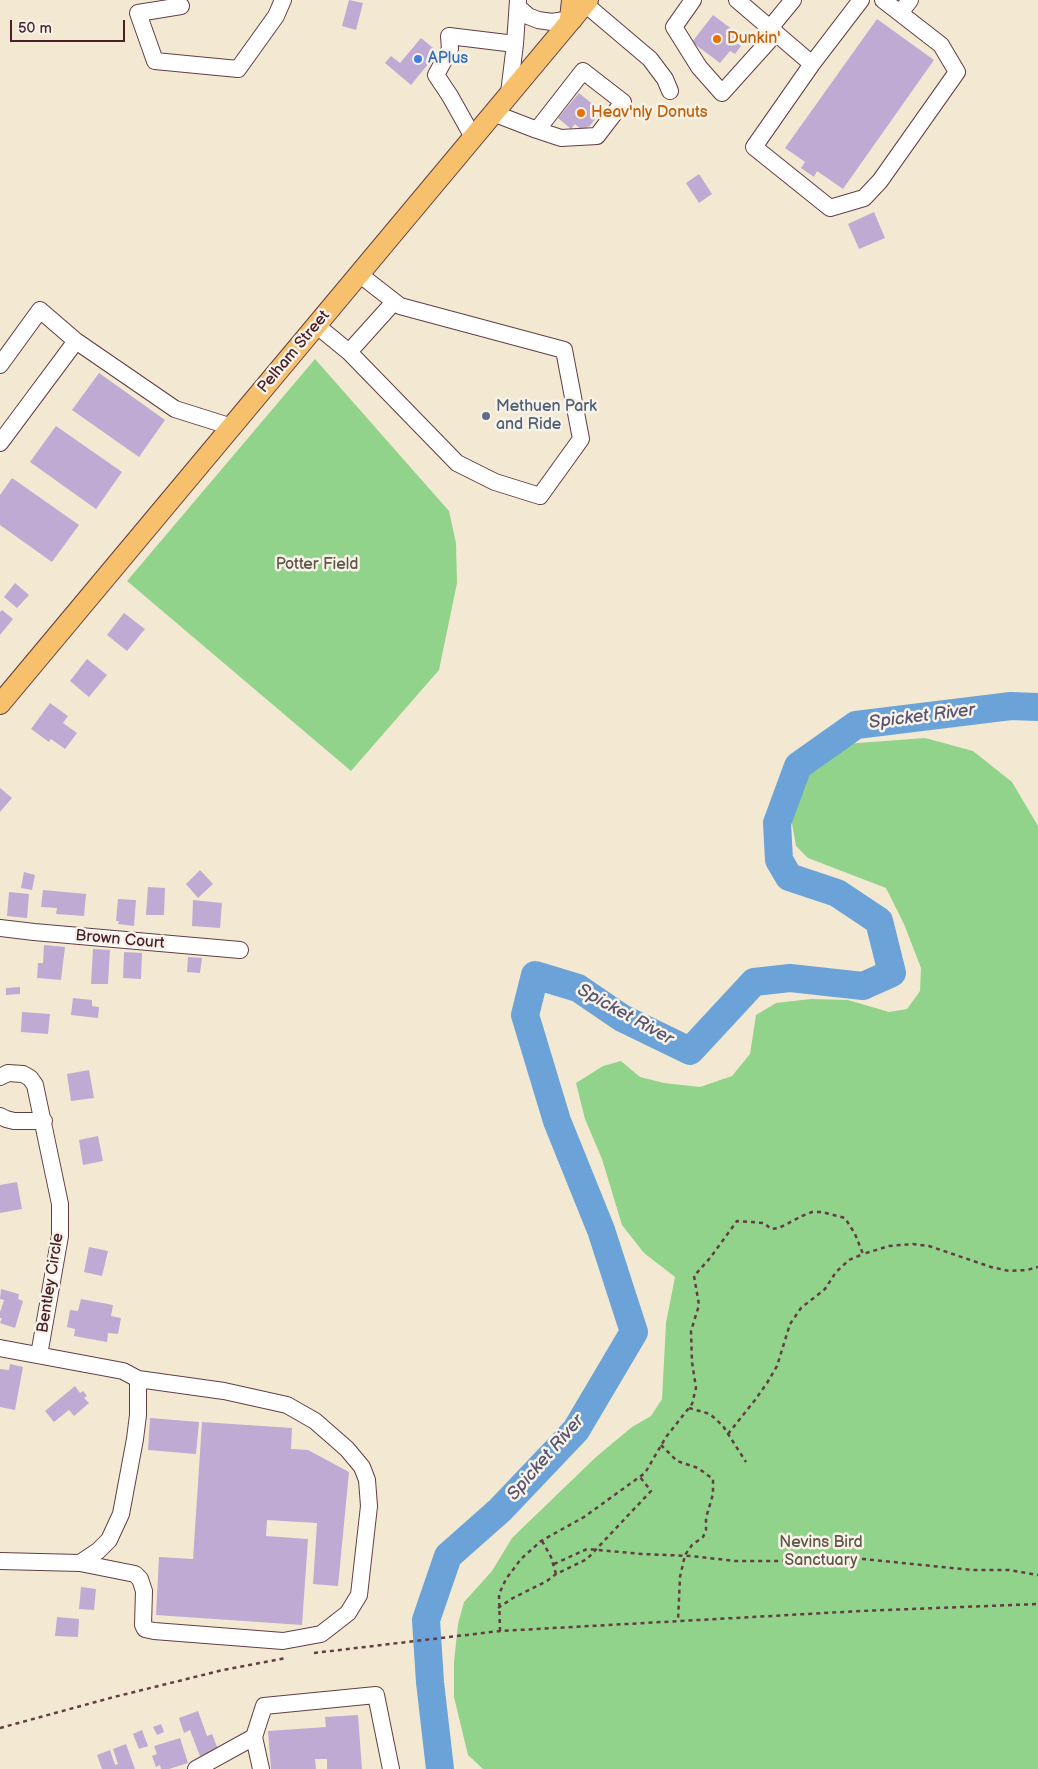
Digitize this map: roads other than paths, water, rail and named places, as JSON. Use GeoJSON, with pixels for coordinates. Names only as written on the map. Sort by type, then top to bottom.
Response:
{"type":"FeatureCollection","features":[{"type":"Feature","properties":{"kind":"main road","name":"Pelham Street"},"geometry":{"type":"LineString","coordinates":[[0,704],[360,274],[579,6]]}},
{"type":"Feature","properties":{"kind":"street"},"geometry":{"type":"LineString","coordinates":[[181,6],[160,5],[138,13],[155,61],[238,69],[276,16],[283,0]]}},
{"type":"Feature","properties":{"kind":"street"},"geometry":{"type":"LineString","coordinates":[[693,0],[674,27],[699,67],[722,93],[773,30],[793,0]]}},
{"type":"Feature","properties":{"kind":"street"},"geometry":{"type":"LineString","coordinates":[[737,0],[812,64]]}},
{"type":"Feature","properties":{"kind":"street"},"geometry":{"type":"LineString","coordinates":[[861,0],[812,64],[754,146],[830,208],[864,198],[880,181],[957,72],[941,45],[905,6],[883,0]]}},
{"type":"Feature","properties":{"kind":"street"},"geometry":{"type":"LineString","coordinates":[[518,3],[528,16],[552,22],[579,6],[633,44],[650,60],[665,79],[670,91]]}},
{"type":"Feature","properties":{"kind":"street"},"geometry":{"type":"LineString","coordinates":[[509,93],[518,3]]}},
{"type":"Feature","properties":{"kind":"street"},"geometry":{"type":"LineString","coordinates":[[473,137],[436,75],[450,49],[449,36],[515,44]]}},
{"type":"Feature","properties":{"kind":"street"},"geometry":{"type":"LineString","coordinates":[[493,113],[537,130],[561,138],[597,136],[623,102],[583,71],[537,130]]}},
{"type":"Feature","properties":{"kind":"street"},"geometry":{"type":"LineString","coordinates":[[316,325],[349,352],[457,463],[495,482],[540,496],[581,440],[564,350],[400,306],[360,274]]}},
{"type":"Feature","properties":{"kind":"street"},"geometry":{"type":"LineString","coordinates":[[349,352],[394,302]]}},
{"type":"Feature","properties":{"kind":"street"},"geometry":{"type":"LineString","coordinates":[[0,365],[40,310],[76,340],[174,409],[232,426]]}},
{"type":"Feature","properties":{"kind":"street"},"geometry":{"type":"LineString","coordinates":[[0,444],[76,340]]}},
{"type":"Feature","properties":{"kind":"street","name":"Brown Court"},"geometry":{"type":"LineString","coordinates":[[0,928],[240,950]]}},
{"type":"Feature","properties":{"kind":"street","name":"Bentley Circle"},"geometry":{"type":"LineString","coordinates":[[0,1077],[16,1072],[30,1078],[35,1085],[60,1204],[61,1221],[58,1250],[39,1356]]}},
{"type":"Feature","properties":{"kind":"street"},"geometry":{"type":"LineString","coordinates":[[0,1116],[6,1120],[14,1121],[44,1121]]}},
{"type":"Feature","properties":{"kind":"street"},"geometry":{"type":"LineString","coordinates":[[0,1348],[123,1371],[138,1379],[224,1391],[287,1406],[315,1420],[347,1449],[362,1467],[367,1480],[369,1506],[359,1595],[348,1613],[320,1634],[283,1641],[154,1632],[145,1629],[143,1625],[144,1591],[136,1574],[80,1563],[0,1561]]}},
{"type":"Feature","properties":{"kind":"street"},"geometry":{"type":"LineString","coordinates":[[80,1563],[98,1552],[109,1540],[121,1514],[135,1439],[138,1379]]}},
{"type":"Feature","properties":{"kind":"street"},"geometry":{"type":"LineString","coordinates":[[261,1769],[254,1738],[264,1706],[376,1695],[391,1769]]}},
{"type":"Feature","properties":{"kind":"street"},"geometry":{"type":"LineString","coordinates":[[197,1769],[254,1738]]}},
{"type":"Feature","properties":{"kind":"waterway","name":"Spicket River"},"geometry":{"type":"LineString","coordinates":[[440,1769],[430,1682],[426,1620],[448,1556],[500,1510],[576,1430],[634,1332],[601,1230],[557,1121],[525,1015],[535,975],[578,988],[622,1018],[690,1051],[754,982],[790,978],[863,986],[892,973],[879,921],[837,893],[789,877],[779,860],[777,823],[798,766],[856,725],[1011,706],[1038,707]]}},
{"type":"Feature","properties":{"kind":"place","name":"Dunkin'"},"geometry":{"type":"Point","coordinates":[717,39]}},
{"type":"Feature","properties":{"kind":"place","name":"APlus"},"geometry":{"type":"Point","coordinates":[418,59]}},
{"type":"Feature","properties":{"kind":"place","name":"Heav'nly Donuts"},"geometry":{"type":"Point","coordinates":[581,113]}},
{"type":"Feature","properties":{"kind":"place","name":"Methuen Park and Ride"},"geometry":{"type":"Point","coordinates":[486,416]}},
{"type":"Feature","properties":{"kind":"park label","name":"Potter Field"},"geometry":{"type":"Point","coordinates":[317,565]}},
{"type":"Feature","properties":{"kind":"park label","name":"Nevins Bird Sanctuary"},"geometry":{"type":"Point","coordinates":[821,1552]}}]}
